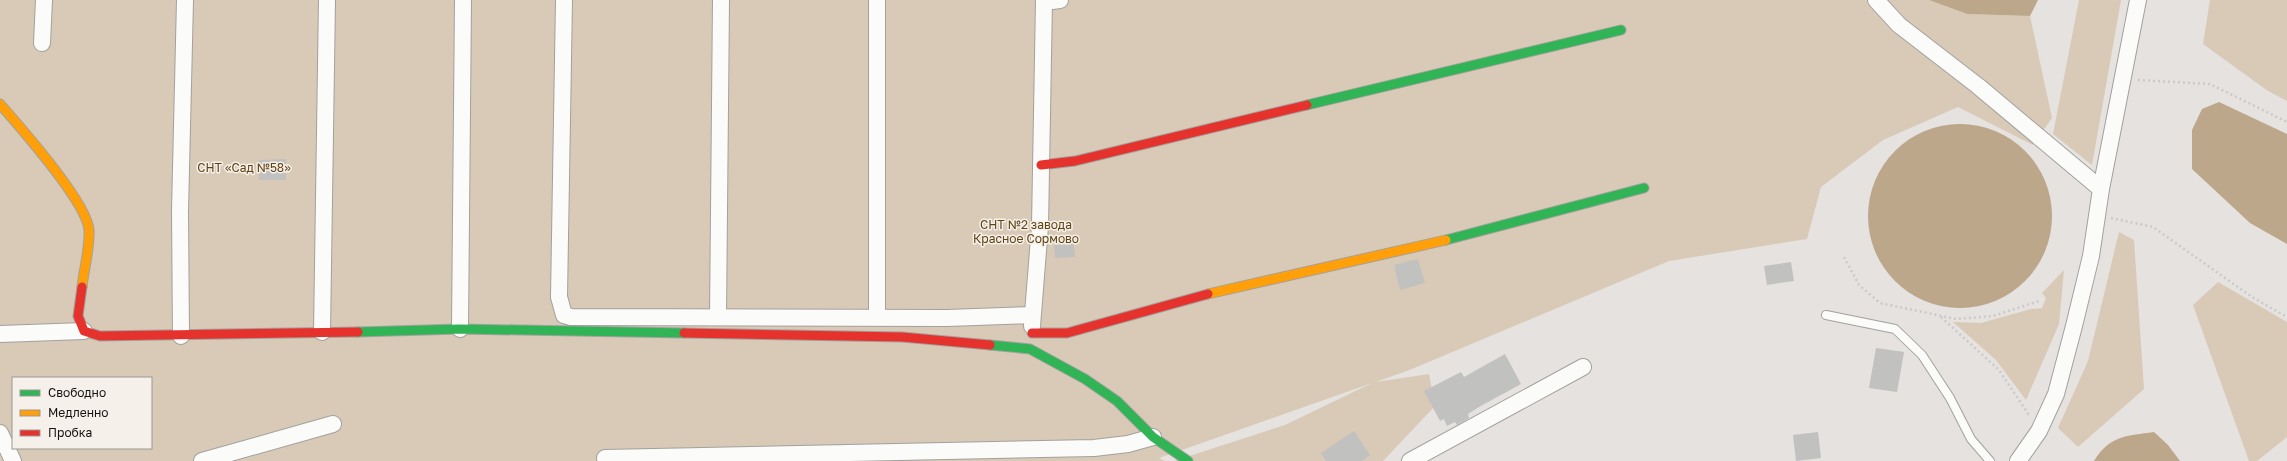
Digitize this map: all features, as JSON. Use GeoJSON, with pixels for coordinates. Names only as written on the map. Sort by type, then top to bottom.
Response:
{"type":"FeatureCollection","features":[{"type":"Feature","properties":{"kind":"street"},"geometry":{"type":"LineString","coordinates":[[42,43],[44,0]]}},
{"type":"Feature","properties":{"kind":"street"},"geometry":{"type":"LineString","coordinates":[[181,336],[180,211],[185,0]]}},
{"type":"Feature","properties":{"kind":"street"},"geometry":{"type":"LineString","coordinates":[[322,332],[327,0]]}},
{"type":"Feature","properties":{"kind":"street"},"geometry":{"type":"LineString","coordinates":[[460,329],[464,0]]}},
{"type":"Feature","properties":{"kind":"street"},"geometry":{"type":"LineString","coordinates":[[564,0],[559,297],[564,315],[571,317],[877,318],[947,318],[1033,315]]}},
{"type":"Feature","properties":{"kind":"street"},"geometry":{"type":"LineString","coordinates":[[718,317],[721,0]]}},
{"type":"Feature","properties":{"kind":"street"},"geometry":{"type":"LineString","coordinates":[[877,0],[877,318]]}},
{"type":"Feature","properties":{"kind":"street"},"geometry":{"type":"LineString","coordinates":[[1031,341],[1040,226],[1044,1],[1060,0]]}},
{"type":"Feature","properties":{"kind":"street"},"geometry":{"type":"LineString","coordinates":[[1876,0],[1899,25],[1978,86],[2101,189]]}},
{"type":"Feature","properties":{"kind":"street"},"geometry":{"type":"LineString","coordinates":[[2018,461],[2039,431],[2056,394],[2091,256],[2101,189],[2138,0]]}},
{"type":"Feature","properties":{"kind":"street"},"geometry":{"type":"LineString","coordinates":[[1041,165],[1075,161],[1621,30]]}},
{"type":"Feature","properties":{"kind":"street"},"geometry":{"type":"LineString","coordinates":[[0,104],[37,146],[80,206],[89,229],[78,316],[84,331]]}},
{"type":"Feature","properties":{"kind":"street"},"geometry":{"type":"LineString","coordinates":[[0,334],[84,331],[100,336],[181,336],[460,329],[902,337],[1031,341],[1067,333],[1226,289],[1467,235],[1644,188]]}},
{"type":"Feature","properties":{"kind":"street"},"geometry":{"type":"LineString","coordinates":[[1031,341],[1117,402],[1153,437],[1188,461]]}},
{"type":"Feature","properties":{"kind":"street"},"geometry":{"type":"LineString","coordinates":[[1410,461],[1583,367]]}},
{"type":"Feature","properties":{"kind":"street"},"geometry":{"type":"LineString","coordinates":[[202,461],[333,424]]}},
{"type":"Feature","properties":{"kind":"street"},"geometry":{"type":"LineString","coordinates":[[0,433],[13,461]]}},
{"type":"Feature","properties":{"kind":"street"},"geometry":{"type":"LineString","coordinates":[[606,458],[1094,448],[1128,444],[1153,437]]}},
{"type":"Feature","properties":{"kind":"lane"},"geometry":{"type":"LineString","coordinates":[[1826,315],[1895,329],[1922,354],[1950,398],[1971,439],[1990,461]]}},
{"type":"Feature","properties":{"kind":"path"},"geometry":{"type":"LineString","coordinates":[[2122,79],[2210,84],[2287,122]]}},
{"type":"Feature","properties":{"kind":"path"},"geometry":{"type":"LineString","coordinates":[[2097,215],[2153,226],[2252,297],[2287,317]]}},
{"type":"Feature","properties":{"kind":"path"},"geometry":{"type":"LineString","coordinates":[[1844,257],[1859,285],[1880,303],[1956,319],[1993,316],[2038,302]]}},
{"type":"Feature","properties":{"kind":"path"},"geometry":{"type":"LineString","coordinates":[[1940,316],[1998,370],[2039,431]]}},
{"type":"Feature","properties":{"kind":"green space","name":"СНТ №2 завода Красное Сормово"},"geometry":{"type":"Polygon","coordinates":[[[0,0],[1929,0],[1967,14],[2030,16],[2052,118],[2033,145],[1958,107],[1883,140],[1821,187],[1807,239],[1669,261],[1412,369],[1376,382],[1429,374],[1435,406],[1383,461],[1174,461],[1285,425],[1372,383],[1159,458],[1165,461],[0,461],[0,0]]]}},
{"type":"Feature","properties":{"kind":"green space"},"geometry":{"type":"Polygon","coordinates":[[[2079,0],[2121,0],[2092,165],[2053,134],[2079,0]]]}},
{"type":"Feature","properties":{"kind":"green space"},"geometry":{"type":"Polygon","coordinates":[[[2210,0],[2287,0],[2287,101],[2268,91],[2203,44],[2210,0]]]}},
{"type":"Feature","properties":{"kind":"green space"},"geometry":{"type":"Polygon","coordinates":[[[2119,232],[2134,240],[2144,389],[2078,447],[2058,428],[2088,361],[2119,232]]]}},
{"type":"Feature","properties":{"kind":"green space"},"geometry":{"type":"Polygon","coordinates":[[[2064,270],[2059,324],[2026,400],[1996,360],[1953,322],[1981,323],[2031,309],[2042,308],[2046,298],[2042,293],[2064,270]]]}},
{"type":"Feature","properties":{"kind":"green space"},"geometry":{"type":"Polygon","coordinates":[[[2218,282],[2287,322],[2287,437],[2257,461],[2249,461],[2193,305],[2218,282]]]}},
{"type":"Feature","properties":{"kind":"shaded area"},"geometry":{"type":"Polygon","coordinates":[[[1929,0],[2038,0],[2030,16],[1967,14],[1929,0]]]}},
{"type":"Feature","properties":{"kind":"shaded area"},"geometry":{"type":"Polygon","coordinates":[[[2219,102],[2287,134],[2287,244],[2250,223],[2192,169],[2192,130],[2202,109],[2219,102]]]}},
{"type":"Feature","properties":{"kind":"shaded area"},"geometry":{"type":"Polygon","coordinates":[[[1951,124],[1969,124],[1995,131],[2011,139],[2025,151],[2037,165],[2045,181],[2052,207],[2052,225],[2045,251],[2037,267],[2025,281],[2011,293],[1987,304],[1969,308],[1951,308],[1933,304],[1909,293],[1895,281],[1883,267],[1872,243],[1868,225],[1868,207],[1872,189],[1883,165],[1895,151],[1909,139],[1933,128],[1951,124]]]}},
{"type":"Feature","properties":{"kind":"shaded area"},"geometry":{"type":"Polygon","coordinates":[[[2154,432],[2168,445],[2180,461],[2094,461],[2100,452],[2113,441],[2127,436],[2154,432]]]}},
{"type":"Feature","properties":{"kind":"building"},"geometry":{"type":"Polygon","coordinates":[[[286,159],[286,180],[259,180],[259,160],[286,159]]]}},
{"type":"Feature","properties":{"kind":"building"},"geometry":{"type":"Polygon","coordinates":[[[1074,244],[1075,257],[1055,258],[1054,245],[1074,244]]]}},
{"type":"Feature","properties":{"kind":"building"},"geometry":{"type":"Polygon","coordinates":[[[1418,259],[1425,283],[1400,290],[1394,265],[1418,259]]]}},
{"type":"Feature","properties":{"kind":"building"},"geometry":{"type":"Polygon","coordinates":[[[1791,262],[1794,281],[1767,285],[1764,266],[1791,262]]]}},
{"type":"Feature","properties":{"kind":"building"},"geometry":{"type":"Polygon","coordinates":[[[1876,348],[1904,352],[1897,392],[1869,388],[1876,348]]]}},
{"type":"Feature","properties":{"kind":"building"},"geometry":{"type":"Polygon","coordinates":[[[1505,354],[1521,384],[1468,414],[1469,418],[1457,425],[1455,422],[1447,426],[1444,419],[1440,421],[1424,391],[1461,372],[1464,377],[1505,354]]]}},
{"type":"Feature","properties":{"kind":"building"},"geometry":{"type":"Polygon","coordinates":[[[1354,431],[1370,455],[1362,461],[1326,461],[1321,453],[1354,431]]]}},
{"type":"Feature","properties":{"kind":"building"},"geometry":{"type":"Polygon","coordinates":[[[1818,432],[1821,458],[1796,461],[1793,435],[1818,432]]]}},
{"type":"Feature","properties":{"kind":"traffic: fast"},"geometry":{"type":"LineString","coordinates":[[1307,105],[1621,30]]}},
{"type":"Feature","properties":{"kind":"traffic: fast"},"geometry":{"type":"LineString","coordinates":[[1446,240],[1644,188]]}},
{"type":"Feature","properties":{"kind":"traffic: fast"},"geometry":{"type":"LineString","coordinates":[[358,332],[460,329],[684,333]]}},
{"type":"Feature","properties":{"kind":"traffic: fast"},"geometry":{"type":"LineString","coordinates":[[990,345],[1030,349],[1085,379],[1117,401],[1153,437],[1188,461]]}},
{"type":"Feature","properties":{"kind":"traffic: slow"},"geometry":{"type":"LineString","coordinates":[[0,104],[51,165],[77,202],[85,217],[89,230],[89,237],[82,287]]}},
{"type":"Feature","properties":{"kind":"traffic: slow"},"geometry":{"type":"LineString","coordinates":[[1208,294],[1446,240]]}},
{"type":"Feature","properties":{"kind":"traffic: jam"},"geometry":{"type":"LineString","coordinates":[[1041,165],[1075,161],[1307,105]]}},
{"type":"Feature","properties":{"kind":"traffic: jam"},"geometry":{"type":"LineString","coordinates":[[82,287],[78,316],[84,331],[100,336],[358,332]]}},
{"type":"Feature","properties":{"kind":"traffic: jam"},"geometry":{"type":"LineString","coordinates":[[1032,333],[1067,333],[1208,294]]}},
{"type":"Feature","properties":{"kind":"traffic: jam"},"geometry":{"type":"LineString","coordinates":[[684,333],[902,337],[990,345]]}},
{"type":"Feature","properties":{"kind":"park label","name":"СНТ «Сад №58»"},"geometry":{"type":"Point","coordinates":[244,167]}}]}
